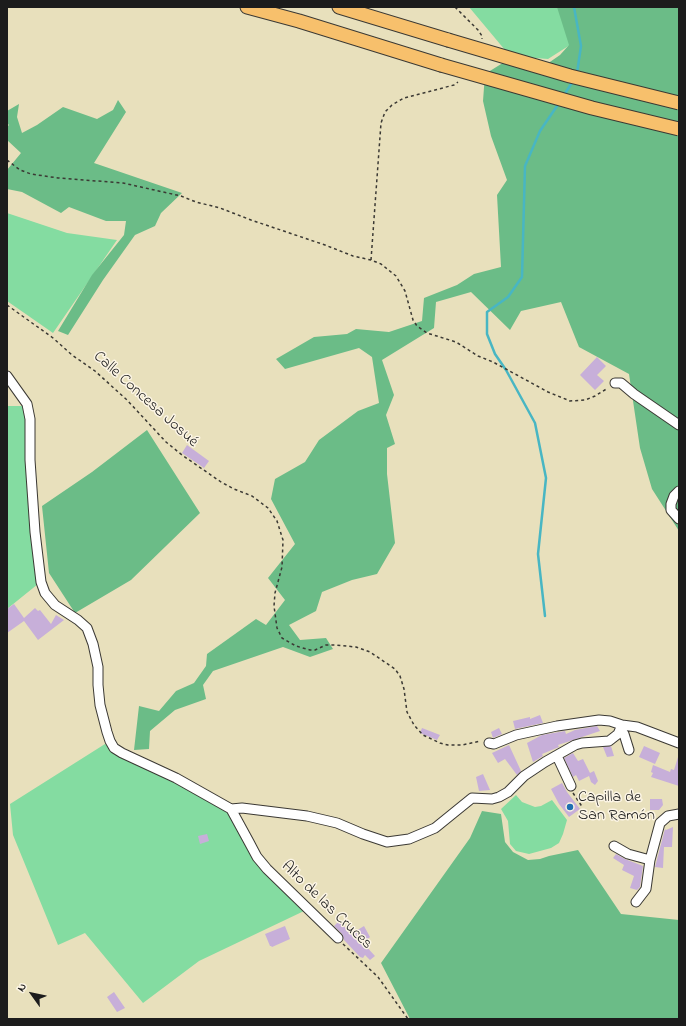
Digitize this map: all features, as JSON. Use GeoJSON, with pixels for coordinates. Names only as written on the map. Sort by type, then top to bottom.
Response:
{"type":"FeatureCollection","features":[{"type":"Feature","properties":{"kind":"highway"},"geometry":{"type":"LineString","coordinates":[[247,7],[592,108],[679,129]]}},
{"type":"Feature","properties":{"kind":"highway"},"geometry":{"type":"LineString","coordinates":[[339,7],[570,76],[679,103]]}},
{"type":"Feature","properties":{"kind":"street"},"geometry":{"type":"LineString","coordinates":[[7,376],[27,404],[30,420],[30,460],[41,582],[45,594],[54,604],[87,628],[98,666],[100,705],[110,741],[114,748],[122,754],[170,775],[231,809],[242,808],[308,816],[337,823],[386,842],[409,839],[435,828],[472,798],[478,797],[492,799],[499,797],[508,792],[532,770],[569,748],[582,743],[609,740],[614,737],[621,727]]}},
{"type":"Feature","properties":{"kind":"street"},"geometry":{"type":"LineString","coordinates":[[615,383],[621,383],[634,394],[679,425]]}},
{"type":"Feature","properties":{"kind":"street"},"geometry":{"type":"LineString","coordinates":[[679,490],[674,496],[671,504],[671,510],[679,519]]}},
{"type":"Feature","properties":{"kind":"street"},"geometry":{"type":"LineString","coordinates":[[489,743],[494,744],[516,735],[557,726],[599,720],[610,721],[621,727],[637,727],[679,743]]}},
{"type":"Feature","properties":{"kind":"street"},"geometry":{"type":"LineString","coordinates":[[621,727],[630,750]]}},
{"type":"Feature","properties":{"kind":"street"},"geometry":{"type":"LineString","coordinates":[[557,756],[571,786]]}},
{"type":"Feature","properties":{"kind":"street","name":"Alto de las Cruces"},"geometry":{"type":"LineString","coordinates":[[231,809],[257,856],[267,869],[338,938]]}},
{"type":"Feature","properties":{"kind":"street"},"geometry":{"type":"LineString","coordinates":[[636,902],[646,890],[650,860],[660,823],[668,816],[679,814]]}},
{"type":"Feature","properties":{"kind":"street"},"geometry":{"type":"LineString","coordinates":[[614,846],[628,854],[650,860]]}},
{"type":"Feature","properties":{"kind":"path"},"geometry":{"type":"LineString","coordinates":[[455,7],[478,30],[482,36],[483,42]]}},
{"type":"Feature","properties":{"kind":"path"},"geometry":{"type":"LineString","coordinates":[[371,260],[381,123],[385,112],[392,105],[404,98],[460,81]]}},
{"type":"Feature","properties":{"kind":"path"},"geometry":{"type":"LineString","coordinates":[[7,160],[20,170],[31,174],[58,178],[123,183],[181,196],[196,202],[220,208],[353,256],[381,264],[396,276],[405,291],[413,320],[417,326],[427,333],[438,335],[456,342],[478,356],[494,362],[548,392],[570,401],[585,400],[595,396],[615,383]]}},
{"type":"Feature","properties":{"kind":"path","name":"Calle Concesa Josué"},"geometry":{"type":"LineString","coordinates":[[7,305],[53,338],[72,355],[95,371],[127,400],[166,442],[182,456],[221,482],[252,496],[268,508],[277,522],[283,540],[282,567],[275,593],[274,606],[277,628],[282,638],[296,646],[310,650],[315,650],[326,645],[336,645],[356,647],[370,652],[395,669],[400,676],[404,690],[407,712],[414,725],[423,735],[448,745],[462,745],[479,741],[489,743]]}},
{"type":"Feature","properties":{"kind":"path"},"geometry":{"type":"LineString","coordinates":[[571,786],[573,794],[583,808]]}},
{"type":"Feature","properties":{"kind":"path","name":"Alto de las Cruces"},"geometry":{"type":"LineString","coordinates":[[338,938],[378,977],[408,1019]]}},
{"type":"Feature","properties":{"kind":"green space"},"geometry":{"type":"Polygon","coordinates":[[[469,7],[558,7],[570,45],[548,59],[510,56],[469,7]]]}},
{"type":"Feature","properties":{"kind":"green space"},"geometry":{"type":"Polygon","coordinates":[[[557,7],[679,7],[679,531],[652,489],[640,448],[629,374],[579,347],[561,302],[521,311],[510,330],[471,292],[436,302],[434,328],[382,360],[394,395],[386,415],[395,444],[387,448],[387,474],[395,543],[377,574],[352,580],[322,592],[316,611],[289,625],[300,640],[326,638],[333,649],[310,657],[283,647],[213,671],[203,685],[206,699],[175,710],[150,731],[149,749],[134,750],[139,706],[159,711],[176,691],[194,683],[206,666],[207,654],[256,619],[266,625],[285,600],[268,578],[295,544],[271,499],[275,479],[305,462],[319,440],[358,411],[379,403],[372,357],[359,348],[285,369],[276,359],[314,337],[347,334],[356,329],[389,332],[422,321],[424,298],[457,285],[474,274],[501,267],[497,195],[507,180],[491,136],[483,101],[485,74],[506,61],[547,64],[560,55],[569,45],[557,7]]]}},
{"type":"Feature","properties":{"kind":"green space"},"geometry":{"type":"Polygon","coordinates":[[[118,100],[126,112],[94,163],[182,193],[161,213],[155,226],[135,235],[103,280],[68,335],[58,331],[92,275],[124,235],[126,221],[106,221],[69,207],[61,213],[22,192],[7,189],[7,170],[21,153],[7,140],[7,127],[9,125],[7,123],[7,111],[19,104],[17,117],[22,133],[37,125],[63,107],[97,119],[113,110],[118,100]]]}},
{"type":"Feature","properties":{"kind":"green space"},"geometry":{"type":"Polygon","coordinates":[[[7,213],[67,233],[117,240],[53,333],[7,301],[7,213]]]}},
{"type":"Feature","properties":{"kind":"green space"},"geometry":{"type":"Polygon","coordinates":[[[7,406],[26,406],[38,584],[7,609],[7,406]]]}},
{"type":"Feature","properties":{"kind":"green space"},"geometry":{"type":"Polygon","coordinates":[[[147,430],[200,513],[131,580],[75,613],[49,573],[42,506],[92,472],[147,430]]]}},
{"type":"Feature","properties":{"kind":"green space"},"geometry":{"type":"Polygon","coordinates":[[[105,744],[115,752],[152,769],[228,811],[304,911],[199,961],[143,1003],[85,933],[58,945],[13,835],[10,804],[105,744]]]}},
{"type":"Feature","properties":{"kind":"green space"},"geometry":{"type":"Polygon","coordinates":[[[516,795],[522,802],[535,807],[541,806],[552,800],[567,820],[559,843],[551,848],[529,854],[516,851],[510,844],[508,821],[501,809],[516,795]]]}},
{"type":"Feature","properties":{"kind":"green space"},"geometry":{"type":"Polygon","coordinates":[[[482,811],[501,814],[505,842],[513,852],[528,860],[540,859],[578,850],[621,914],[679,920],[679,1019],[410,1019],[381,963],[470,838],[482,811]]]}},
{"type":"Feature","properties":{"kind":"building"},"geometry":{"type":"Polygon","coordinates":[[[597,357],[606,366],[597,375],[604,381],[595,390],[580,375],[597,357]]]}},
{"type":"Feature","properties":{"kind":"building"},"geometry":{"type":"Polygon","coordinates":[[[187,445],[209,461],[204,468],[182,453],[187,445]]]}},
{"type":"Feature","properties":{"kind":"building"},"geometry":{"type":"Polygon","coordinates":[[[14,604],[24,618],[35,608],[38,611],[40,610],[51,624],[56,615],[64,620],[38,640],[24,621],[7,633],[7,609],[14,604]]]}},
{"type":"Feature","properties":{"kind":"building"},"geometry":{"type":"Polygon","coordinates":[[[540,715],[543,723],[515,729],[513,721],[530,717],[530,719],[540,715]]]}},
{"type":"Feature","properties":{"kind":"building"},"geometry":{"type":"Polygon","coordinates":[[[597,726],[600,731],[558,745],[559,747],[542,754],[543,756],[533,762],[527,743],[542,735],[565,731],[566,734],[575,730],[597,726]]]}},
{"type":"Feature","properties":{"kind":"building"},"geometry":{"type":"Polygon","coordinates":[[[422,728],[440,735],[437,740],[420,733],[422,728]]]}},
{"type":"Feature","properties":{"kind":"building"},"geometry":{"type":"Polygon","coordinates":[[[499,728],[502,734],[493,738],[491,732],[499,728]]]}},
{"type":"Feature","properties":{"kind":"building"},"geometry":{"type":"Polygon","coordinates":[[[509,745],[521,771],[517,775],[505,759],[498,763],[492,753],[509,745]]]}},
{"type":"Feature","properties":{"kind":"building"},"geometry":{"type":"Polygon","coordinates":[[[611,746],[614,756],[607,757],[603,747],[611,746]]]}},
{"type":"Feature","properties":{"kind":"building"},"geometry":{"type":"Polygon","coordinates":[[[644,746],[660,753],[655,764],[639,757],[644,746]]]}},
{"type":"Feature","properties":{"kind":"building"},"geometry":{"type":"Polygon","coordinates":[[[573,753],[578,761],[583,759],[590,773],[594,771],[598,781],[595,785],[591,782],[589,776],[579,781],[576,775],[573,777],[564,758],[573,753]]]}},
{"type":"Feature","properties":{"kind":"building"},"geometry":{"type":"Polygon","coordinates":[[[678,757],[679,786],[651,777],[653,773],[651,772],[653,765],[670,772],[671,769],[674,770],[678,757]]]}},
{"type":"Feature","properties":{"kind":"building"},"geometry":{"type":"Polygon","coordinates":[[[483,774],[490,790],[479,791],[476,777],[483,774]]]}},
{"type":"Feature","properties":{"kind":"building"},"geometry":{"type":"Polygon","coordinates":[[[562,783],[580,809],[569,817],[559,804],[551,789],[562,783]]]}},
{"type":"Feature","properties":{"kind":"building"},"geometry":{"type":"Polygon","coordinates":[[[650,799],[662,799],[663,805],[659,810],[650,810],[650,799]]]}},
{"type":"Feature","properties":{"kind":"building"},"geometry":{"type":"Polygon","coordinates":[[[673,827],[672,847],[664,847],[663,868],[655,867],[665,829],[666,830],[673,827]]]}},
{"type":"Feature","properties":{"kind":"building"},"geometry":{"type":"Polygon","coordinates":[[[207,834],[209,841],[200,844],[198,836],[207,834]]]}},
{"type":"Feature","properties":{"kind":"building"},"geometry":{"type":"Polygon","coordinates":[[[616,854],[643,866],[640,887],[637,890],[630,888],[634,876],[622,870],[624,865],[613,858],[616,854]]]}},
{"type":"Feature","properties":{"kind":"building"},"geometry":{"type":"Polygon","coordinates":[[[339,921],[351,934],[364,926],[370,937],[363,943],[375,956],[370,960],[365,955],[363,958],[360,957],[344,940],[342,934],[334,926],[339,921]]]}},
{"type":"Feature","properties":{"kind":"building"},"geometry":{"type":"Polygon","coordinates":[[[285,926],[290,939],[272,947],[270,946],[265,934],[285,926]]]}},
{"type":"Feature","properties":{"kind":"building"},"geometry":{"type":"Polygon","coordinates":[[[114,992],[125,1008],[117,1012],[107,997],[114,992]]]}},
{"type":"Feature","properties":{"kind":"waterway"},"geometry":{"type":"LineString","coordinates":[[574,7],[581,46],[577,73]]}},
{"type":"Feature","properties":{"kind":"waterway"},"geometry":{"type":"LineString","coordinates":[[564,95],[573,81]]}},
{"type":"Feature","properties":{"kind":"waterway"},"geometry":{"type":"LineString","coordinates":[[545,616],[538,554],[546,478],[535,423],[506,370],[495,354],[487,334],[487,312],[508,297],[522,277],[525,166],[540,131],[559,103]]}},
{"type":"Feature","properties":{"kind":"place","name":"Capilla de San Ramón"},"geometry":{"type":"Point","coordinates":[570,807]}}]}
